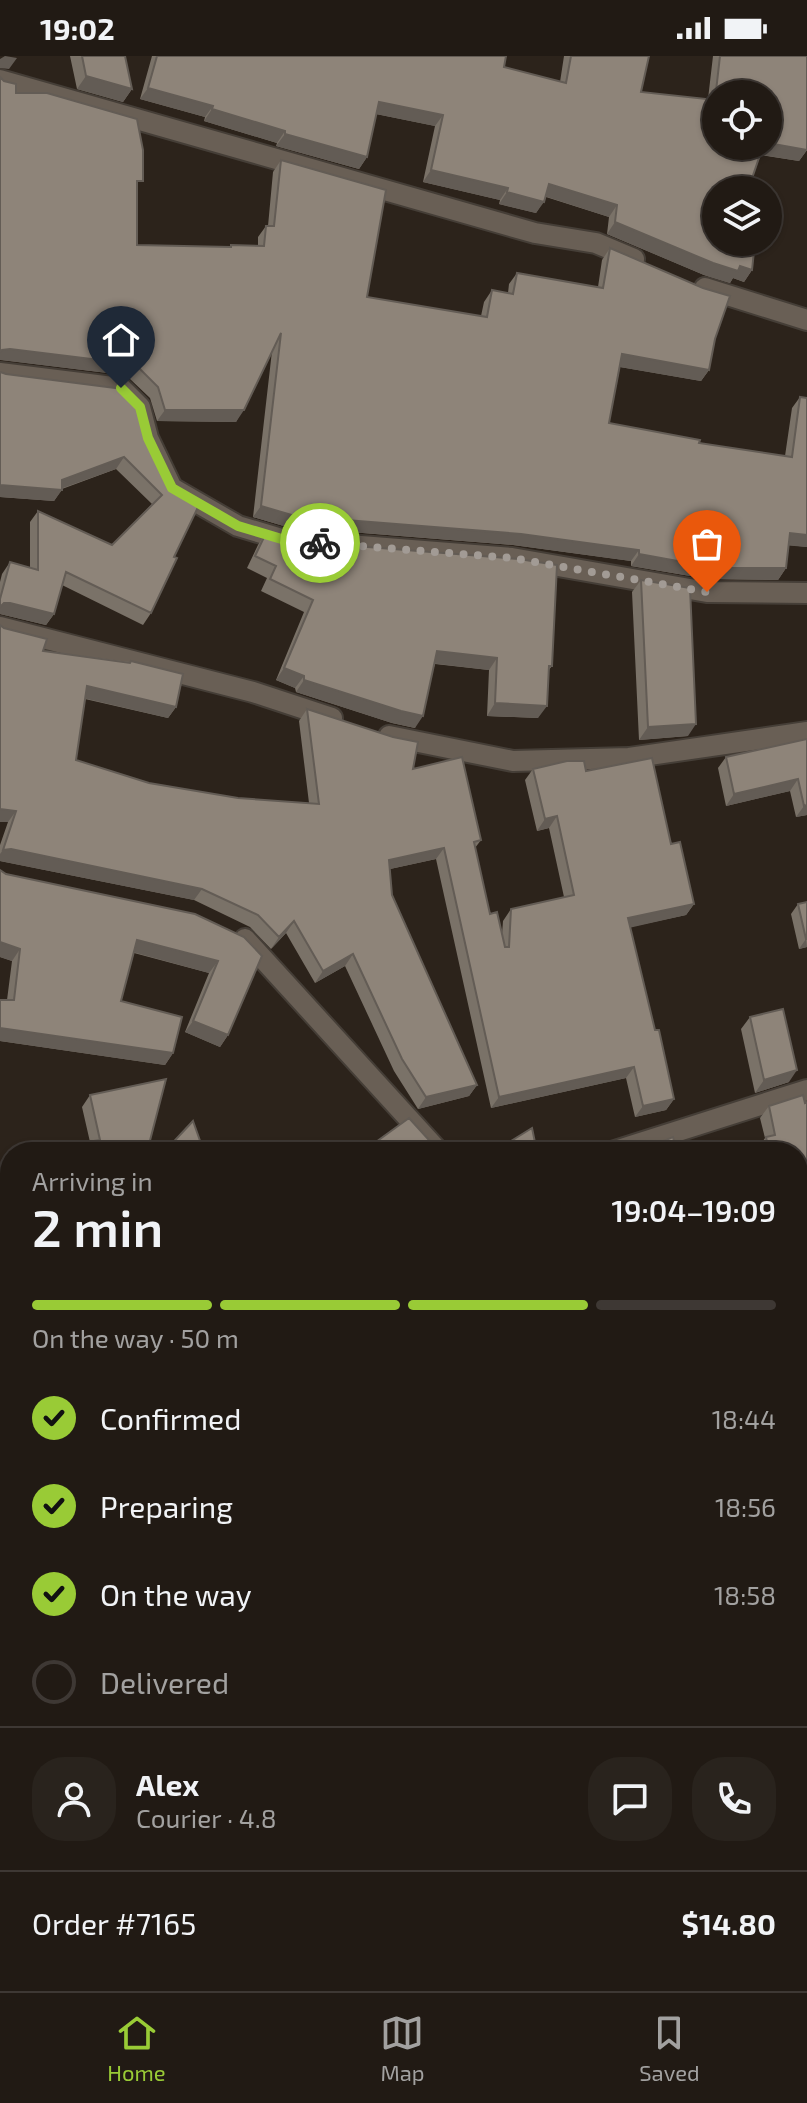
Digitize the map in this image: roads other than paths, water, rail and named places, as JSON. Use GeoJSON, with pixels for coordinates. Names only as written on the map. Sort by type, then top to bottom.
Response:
{"type":"FeatureCollection","features":[{"type":"Feature","properties":{"kind":"street"},"geometry":{"type":"LineString","coordinates":[[0,80],[535,233],[596,243],[648,265]]}},
{"type":"Feature","properties":{"kind":"street"},"geometry":{"type":"LineString","coordinates":[[687,282],[807,320]]}},
{"type":"Feature","properties":{"kind":"street"},"geometry":{"type":"LineString","coordinates":[[0,373],[121,388],[140,407],[148,438],[172,488],[238,526],[285,540],[512,558],[707,592],[807,593]]}},
{"type":"Feature","properties":{"kind":"street"},"geometry":{"type":"LineString","coordinates":[[0,627],[253,692],[344,722]]}},
{"type":"Feature","properties":{"kind":"street"},"geometry":{"type":"LineString","coordinates":[[374,731],[513,761],[629,758],[807,732]]}},
{"type":"Feature","properties":{"kind":"street"},"geometry":{"type":"LineString","coordinates":[[231,932],[244,938],[430,1142]]}},
{"type":"Feature","properties":{"kind":"street"},"geometry":{"type":"LineString","coordinates":[[643,1142],[807,1090]]}}]}
